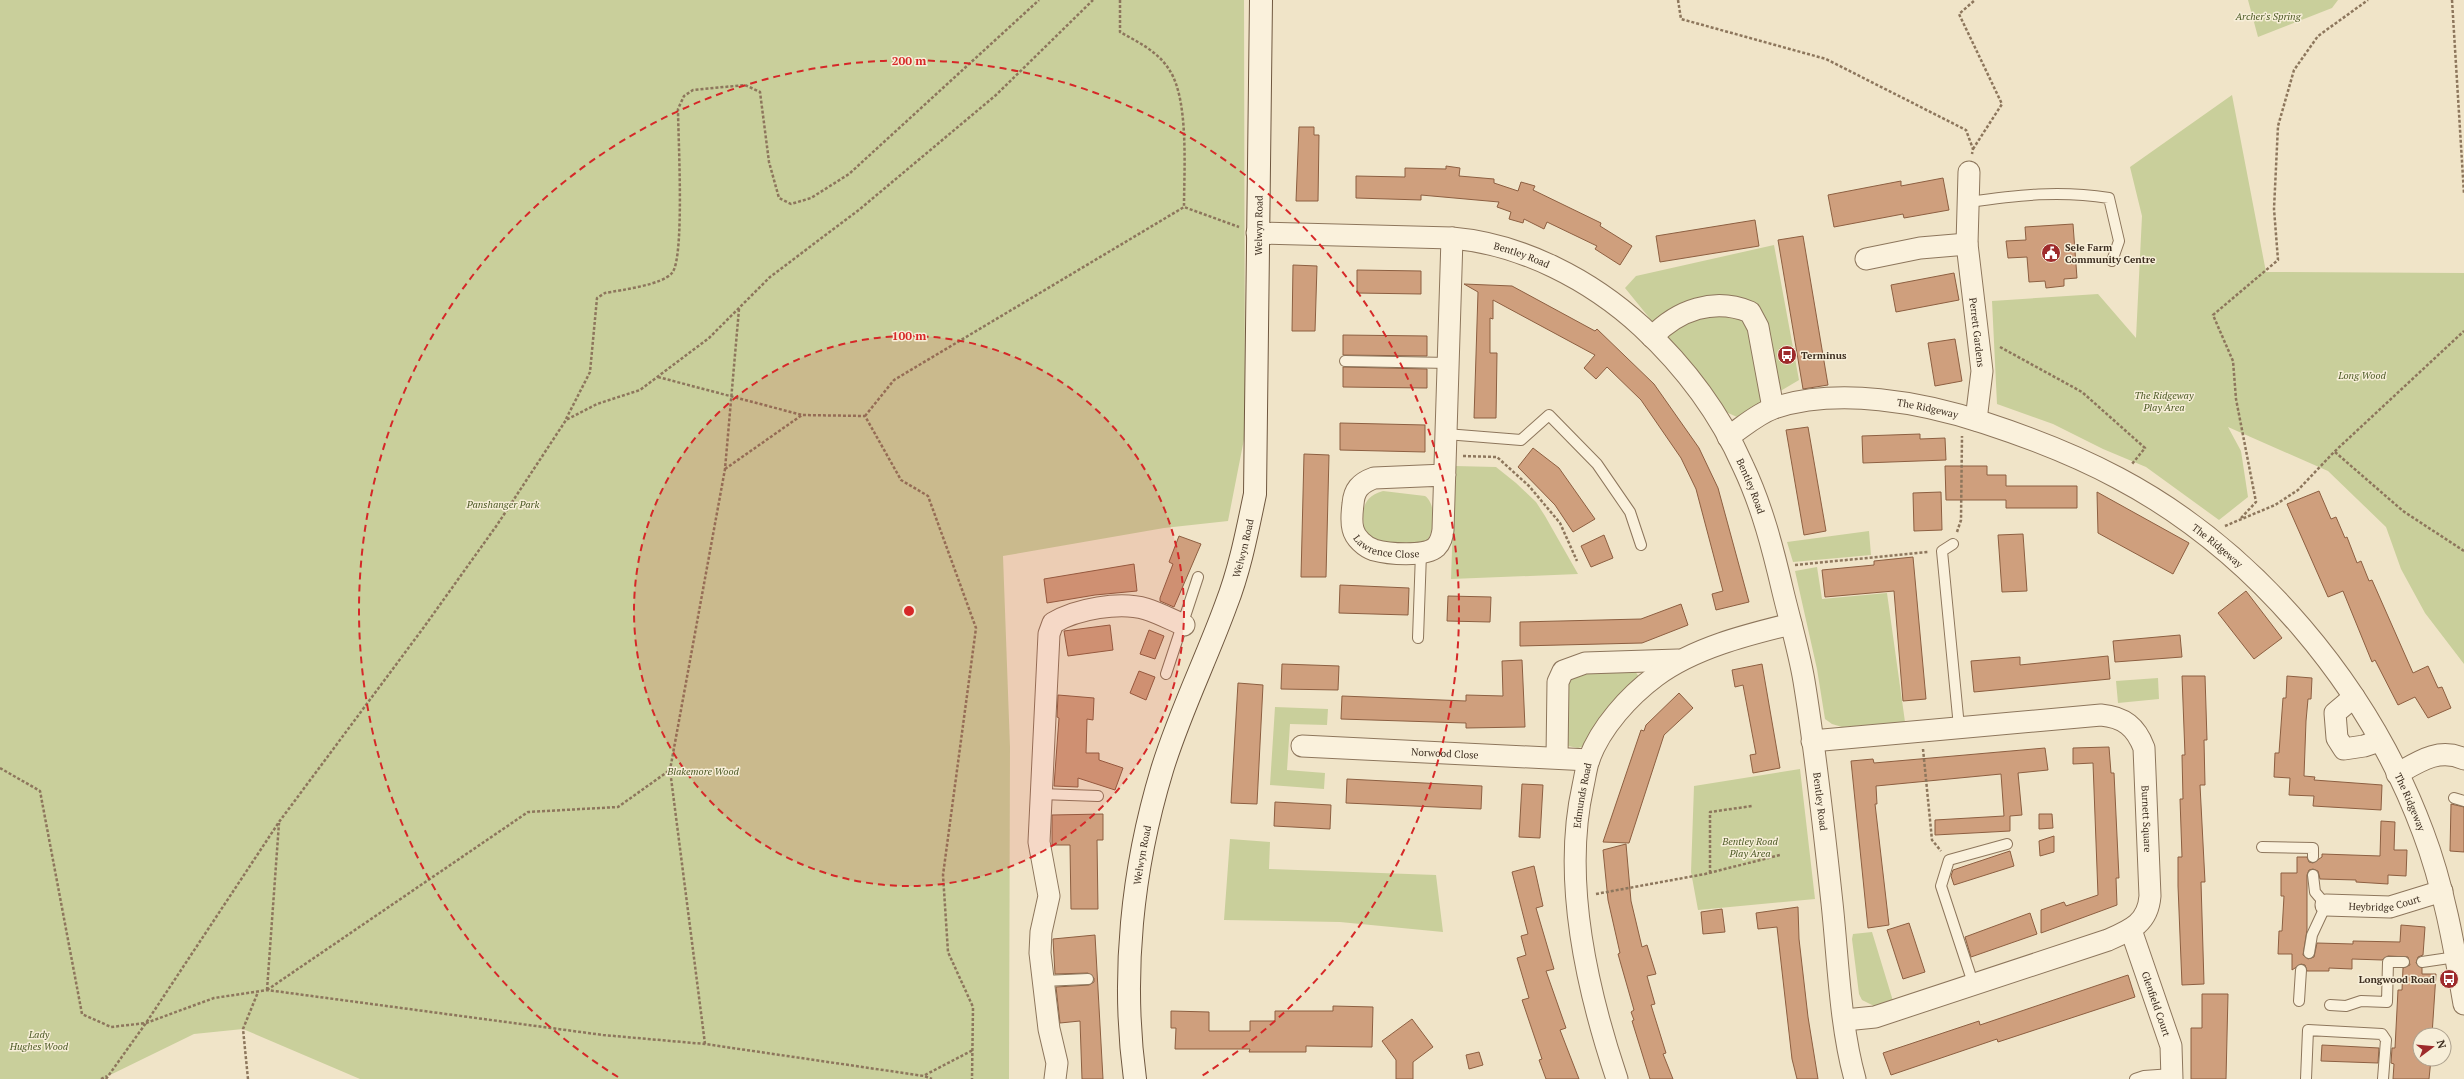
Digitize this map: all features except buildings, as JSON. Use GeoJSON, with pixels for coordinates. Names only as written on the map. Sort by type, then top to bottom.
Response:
{"type":"FeatureCollection","features":[{"type":"Feature","properties":{"kind":"main road","name":"Welwyn Road"},"geometry":{"type":"LineString","coordinates":[[1135,1079],[1132,1054],[1130,942],[1135,888],[1145,835],[1163,768],[1227,604],[1244,548],[1254,494],[1261,0]]}},
{"type":"Feature","properties":{"kind":"street","name":"Perrett Gardens"},"geometry":{"type":"LineString","coordinates":[[1969,172],[1966,244],[1982,371],[1969,418]]}},
{"type":"Feature","properties":{"kind":"street","name":"Bentley Road"},"geometry":{"type":"LineString","coordinates":[[1257,234],[1452,238],[1478,240],[1501,246],[1562,272],[1614,303],[1652,337],[1689,379],[1728,437],[1746,474],[1768,532],[1791,624],[1804,680],[1845,1020],[1854,1079]]}},
{"type":"Feature","properties":{"kind":"street","name":"Lawrence Close"},"geometry":{"type":"LineString","coordinates":[[1445,465],[1374,478],[1358,487],[1354,495],[1352,529],[1358,538],[1365,545],[1374,550],[1421,553],[1435,548],[1441,541],[1445,465],[1449,364],[1452,238]]}},
{"type":"Feature","properties":{"kind":"street"},"geometry":{"type":"LineString","coordinates":[[1866,259],[1920,248],[1966,244]]}},
{"type":"Feature","properties":{"kind":"street"},"geometry":{"type":"LineString","coordinates":[[1652,337],[1664,324],[1678,315],[1705,307],[1725,305],[1750,312],[1758,327],[1773,408]]}},
{"type":"Feature","properties":{"kind":"street","name":"The Ridgeway"},"geometry":{"type":"LineString","coordinates":[[1728,437],[1773,408],[1832,398],[1854,398],[1914,406],[1969,418],[2034,439],[2120,479],[2166,508],[2211,540],[2246,570],[2295,620],[2328,660],[2354,697],[2379,740],[2397,774],[2423,831],[2442,891],[2464,1004]]}},
{"type":"Feature","properties":{"kind":"street"},"geometry":{"type":"LineString","coordinates":[[1055,1079],[1057,1063],[1049,1029],[1040,953],[1041,932],[1050,896],[1039,842],[1049,634],[1053,623],[1067,615],[1100,608],[1132,607],[1146,609],[1184,625]]}},
{"type":"Feature","properties":{"kind":"street","name":"Edmunds Road"},"geometry":{"type":"LineString","coordinates":[[1617,1079],[1594,997],[1578,897],[1574,840],[1577,814],[1589,760],[1615,716],[1632,697],[1656,676],[1682,660],[1719,646],[1791,624]]}},
{"type":"Feature","properties":{"kind":"street"},"geometry":{"type":"LineString","coordinates":[[1557,757],[1558,682],[1562,671],[1585,663],[1682,660]]}},
{"type":"Feature","properties":{"kind":"street"},"geometry":{"type":"LineString","coordinates":[[2354,697],[2335,713],[2336,738],[2344,749],[2364,746],[2379,740]]}},
{"type":"Feature","properties":{"kind":"street","name":"Burnett Square"},"geometry":{"type":"LineString","coordinates":[[1812,741],[2101,715],[2122,719],[2132,726],[2140,737],[2144,748],[2150,896],[2146,915],[2131,930],[1875,1017],[1845,1020]]}},
{"type":"Feature","properties":{"kind":"street","name":"Norwood Close"},"geometry":{"type":"LineString","coordinates":[[1302,746],[1557,757],[1589,760]]}},
{"type":"Feature","properties":{"kind":"street"},"geometry":{"type":"LineString","coordinates":[[2397,774],[2435,755],[2457,756],[2464,760]]}},
{"type":"Feature","properties":{"kind":"street","name":"Heybridge Court"},"geometry":{"type":"LineString","coordinates":[[2326,905],[2390,907],[2442,891]]}},
{"type":"Feature","properties":{"kind":"street","name":"Glenfield Court"},"geometry":{"type":"LineString","coordinates":[[2131,930],[2171,1046],[2172,1076]]}},
{"type":"Feature","properties":{"kind":"lane"},"geometry":{"type":"LineString","coordinates":[[1968,202],[2036,194],[2070,193],[2109,198],[2119,241],[2112,261]]}},
{"type":"Feature","properties":{"kind":"lane"},"geometry":{"type":"LineString","coordinates":[[1345,361],[1449,364]]}},
{"type":"Feature","properties":{"kind":"lane"},"geometry":{"type":"LineString","coordinates":[[1446,434],[1521,440],[1549,415],[1598,464],[1630,512],[1641,546]]}},
{"type":"Feature","properties":{"kind":"lane"},"geometry":{"type":"LineString","coordinates":[[1953,544],[1942,551],[1959,727]]}},
{"type":"Feature","properties":{"kind":"lane"},"geometry":{"type":"LineString","coordinates":[[1418,638],[1421,553]]}},
{"type":"Feature","properties":{"kind":"lane"},"geometry":{"type":"LineString","coordinates":[[1166,674],[1184,625],[1198,577]]}},
{"type":"Feature","properties":{"kind":"lane"},"geometry":{"type":"LineString","coordinates":[[1041,794],[1098,796]]}},
{"type":"Feature","properties":{"kind":"lane"},"geometry":{"type":"LineString","coordinates":[[1973,983],[1941,886],[1949,860],[2007,844]]}},
{"type":"Feature","properties":{"kind":"lane"},"geometry":{"type":"LineString","coordinates":[[2262,847],[2313,848],[2313,857]]}},
{"type":"Feature","properties":{"kind":"lane"},"geometry":{"type":"LineString","coordinates":[[2309,953],[2312,935],[2326,905],[2315,892],[2313,875]]}},
{"type":"Feature","properties":{"kind":"lane"},"geometry":{"type":"LineString","coordinates":[[2422,962],[2456,958]]}},
{"type":"Feature","properties":{"kind":"lane"},"geometry":{"type":"LineString","coordinates":[[2330,1005],[2346,1006],[2361,1001],[2387,1002],[2388,962],[2404,962]]}},
{"type":"Feature","properties":{"kind":"lane"},"geometry":{"type":"LineString","coordinates":[[2299,1001],[2301,970]]}},
{"type":"Feature","properties":{"kind":"lane"},"geometry":{"type":"LineString","coordinates":[[1043,981],[1088,979]]}},
{"type":"Feature","properties":{"kind":"lane"},"geometry":{"type":"LineString","coordinates":[[2306,1079],[2308,1030],[2382,1034],[2386,1040],[2384,1079]]}},
{"type":"Feature","properties":{"kind":"lane"},"geometry":{"type":"LineString","coordinates":[[2135,1079],[2144,1076],[2172,1076]]}},
{"type":"Feature","properties":{"kind":"path"},"geometry":{"type":"LineString","coordinates":[[101,1079],[107,1078],[146,1023],[279,822],[424,627],[497,525],[566,420],[590,372],[597,298],[605,293],[664,279],[673,273],[676,262],[679,233],[678,109],[684,96],[693,90],[745,85],[760,92],[773,180],[779,198],[791,204],[811,198],[849,174],[1039,0]]}},
{"type":"Feature","properties":{"kind":"path"},"geometry":{"type":"LineString","coordinates":[[566,420],[597,404],[640,390],[709,338],[770,277],[860,209],[996,95],[1093,0]]}},
{"type":"Feature","properties":{"kind":"path"},"geometry":{"type":"LineString","coordinates":[[1120,0],[1120,32],[1149,48],[1171,71],[1182,105],[1184,207]]}},
{"type":"Feature","properties":{"kind":"path"},"geometry":{"type":"LineString","coordinates":[[1678,0],[1681,19],[1826,59],[1966,130],[1973,149]]}},
{"type":"Feature","properties":{"kind":"path"},"geometry":{"type":"LineString","coordinates":[[1969,172],[1973,149],[2002,104],[1958,14],[1975,0]]}},
{"type":"Feature","properties":{"kind":"path"},"geometry":{"type":"LineString","coordinates":[[2241,518],[2256,502],[2254,484],[2236,399],[2233,360],[2214,315],[2278,260],[2274,209],[2278,126],[2294,70],[2318,36],[2368,0]]}},
{"type":"Feature","properties":{"kind":"path"},"geometry":{"type":"LineString","coordinates":[[2452,0],[2464,194]]}},
{"type":"Feature","properties":{"kind":"path"},"geometry":{"type":"LineString","coordinates":[[1184,207],[1257,234]]}},
{"type":"Feature","properties":{"kind":"path"},"geometry":{"type":"LineString","coordinates":[[866,416],[894,380],[1184,207]]}},
{"type":"Feature","properties":{"kind":"path"},"geometry":{"type":"LineString","coordinates":[[706,1044],[670,770],[725,469],[739,308]]}},
{"type":"Feature","properties":{"kind":"path"},"geometry":{"type":"LineString","coordinates":[[2211,540],[2228,523],[2275,505],[2298,490],[2334,452],[2464,331]]}},
{"type":"Feature","properties":{"kind":"path"},"geometry":{"type":"LineString","coordinates":[[1995,345],[2082,392],[2145,448],[2120,479]]}},
{"type":"Feature","properties":{"kind":"path"},"geometry":{"type":"LineString","coordinates":[[657,377],[802,415],[866,416]]}},
{"type":"Feature","properties":{"kind":"path"},"geometry":{"type":"LineString","coordinates":[[725,469],[802,415]]}},
{"type":"Feature","properties":{"kind":"path"},"geometry":{"type":"LineString","coordinates":[[866,416],[901,480],[928,496],[976,628],[942,876],[948,952],[974,1007],[972,1079]]}},
{"type":"Feature","properties":{"kind":"path"},"geometry":{"type":"LineString","coordinates":[[1953,544],[1961,520],[1969,418]]}},
{"type":"Feature","properties":{"kind":"path"},"geometry":{"type":"LineString","coordinates":[[2334,452],[2403,511],[2464,551]]}},
{"type":"Feature","properties":{"kind":"path"},"geometry":{"type":"LineString","coordinates":[[1445,465],[1497,456],[1529,486],[1560,523],[1578,561]]}},
{"type":"Feature","properties":{"kind":"path"},"geometry":{"type":"LineString","coordinates":[[1777,566],[1942,551]]}},
{"type":"Feature","properties":{"kind":"path"},"geometry":{"type":"LineString","coordinates":[[1922,731],[1932,840],[1949,860]]}},
{"type":"Feature","properties":{"kind":"path"},"geometry":{"type":"LineString","coordinates":[[0,768],[40,791],[82,1014],[111,1027],[146,1023],[214,998],[267,990],[604,1035],[706,1044],[924,1076],[932,1079]]}},
{"type":"Feature","properties":{"kind":"path"},"geometry":{"type":"LineString","coordinates":[[267,990],[528,812],[618,807],[670,770]]}},
{"type":"Feature","properties":{"kind":"path"},"geometry":{"type":"LineString","coordinates":[[1710,873],[1710,812],[1752,806]]}},
{"type":"Feature","properties":{"kind":"path"},"geometry":{"type":"LineString","coordinates":[[267,990],[279,822]]}},
{"type":"Feature","properties":{"kind":"path"},"geometry":{"type":"LineString","coordinates":[[1578,897],[1710,873],[1780,855]]}},
{"type":"Feature","properties":{"kind":"path"},"geometry":{"type":"LineString","coordinates":[[248,1079],[243,1029],[258,992]]}},
{"type":"Feature","properties":{"kind":"path"},"geometry":{"type":"LineString","coordinates":[[924,1076],[973,1050]]}},
{"type":"Feature","properties":{"kind":"green space","name":"Panshanger Park"},"geometry":{"type":"Polygon","coordinates":[[[0,0],[1244,0],[1245,434],[1228,521],[1164,528],[1003,556],[1010,747],[1009,1079],[360,1079],[243,1029],[194,1034],[108,1076],[107,1079],[0,1079],[0,0]]]}},
{"type":"Feature","properties":{"kind":"green space","name":"Archer's Spring"},"geometry":{"type":"Polygon","coordinates":[[[2248,0],[2338,0],[2332,8],[2258,37],[2248,0]]]}},
{"type":"Feature","properties":{"kind":"green space","name":"Long Wood"},"geometry":{"type":"Polygon","coordinates":[[[2232,95],[2266,272],[2464,273],[2464,664],[2425,613],[2401,569],[2386,527],[2328,471],[2228,427],[2241,451],[2248,497],[2219,520],[2146,467],[2103,449],[2053,424],[1997,404],[1992,301],[2098,294],[2136,338],[2142,216],[2130,167],[2232,95]]]}},
{"type":"Feature","properties":{"kind":"green space"},"geometry":{"type":"Polygon","coordinates":[[[1774,245],[1799,380],[1737,417],[1726,412],[1625,288],[1636,276],[1774,245]]]}},
{"type":"Feature","properties":{"kind":"green space"},"geometry":{"type":"Polygon","coordinates":[[[1455,466],[1496,467],[1516,483],[1536,502],[1578,574],[1451,579],[1455,466]]]}},
{"type":"Feature","properties":{"kind":"green space"},"geometry":{"type":"Polygon","coordinates":[[[1383,491],[1425,496],[1429,500],[1433,512],[1433,520],[1428,540],[1424,544],[1376,544],[1365,534],[1363,513],[1366,502],[1370,497],[1383,491]]]}},
{"type":"Feature","properties":{"kind":"green space"},"geometry":{"type":"Polygon","coordinates":[[[1869,531],[1871,555],[1793,562],[1787,542],[1869,531]]]}},
{"type":"Feature","properties":{"kind":"green space"},"geometry":{"type":"Polygon","coordinates":[[[1817,567],[1822,599],[1887,593],[1905,722],[1842,727],[1832,724],[1825,719],[1817,669],[1795,571],[1817,567]]]}},
{"type":"Feature","properties":{"kind":"green space"},"geometry":{"type":"Polygon","coordinates":[[[1635,671],[1639,677],[1585,746],[1578,748],[1563,745],[1565,682],[1578,673],[1635,671]]]}},
{"type":"Feature","properties":{"kind":"green space"},"geometry":{"type":"Polygon","coordinates":[[[2158,678],[2159,699],[2118,703],[2116,681],[2158,678]]]}},
{"type":"Feature","properties":{"kind":"green space"},"geometry":{"type":"Polygon","coordinates":[[[1275,707],[1328,709],[1327,725],[1290,724],[1287,770],[1325,773],[1324,789],[1270,785],[1275,707]]]}},
{"type":"Feature","properties":{"kind":"green space","name":"Bentley Road Play Area"},"geometry":{"type":"Polygon","coordinates":[[[1800,769],[1815,899],[1698,910],[1691,872],[1694,786],[1800,769]]]}},
{"type":"Feature","properties":{"kind":"green space"},"geometry":{"type":"Polygon","coordinates":[[[1230,839],[1270,842],[1269,869],[1436,875],[1443,932],[1340,922],[1224,920],[1230,839]]]}},
{"type":"Feature","properties":{"kind":"green space"},"geometry":{"type":"Polygon","coordinates":[[[1872,932],[1893,1001],[1874,1006],[1862,1000],[1859,994],[1852,939],[1853,934],[1872,932]]]}},
{"type":"Feature","properties":{"kind":"place","name":"Sele Farm Community Centre"},"geometry":{"type":"Point","coordinates":[2051,253]}},
{"type":"Feature","properties":{"kind":"place","name":"Terminus"},"geometry":{"type":"Point","coordinates":[1787,355]}},
{"type":"Feature","properties":{"kind":"place","name":"Longwood Road"},"geometry":{"type":"Point","coordinates":[2449,979]}},
{"type":"Feature","properties":{"kind":"park label","name":"The Ridgeway Play Area"},"geometry":{"type":"Point","coordinates":[2164,400]}},
{"type":"Feature","properties":{"kind":"park label","name":"Blakemore Wood"},"geometry":{"type":"Point","coordinates":[703,771]}},
{"type":"Feature","properties":{"kind":"park label","name":"Lady Hughes Wood"},"geometry":{"type":"Point","coordinates":[39,1040]}}]}
